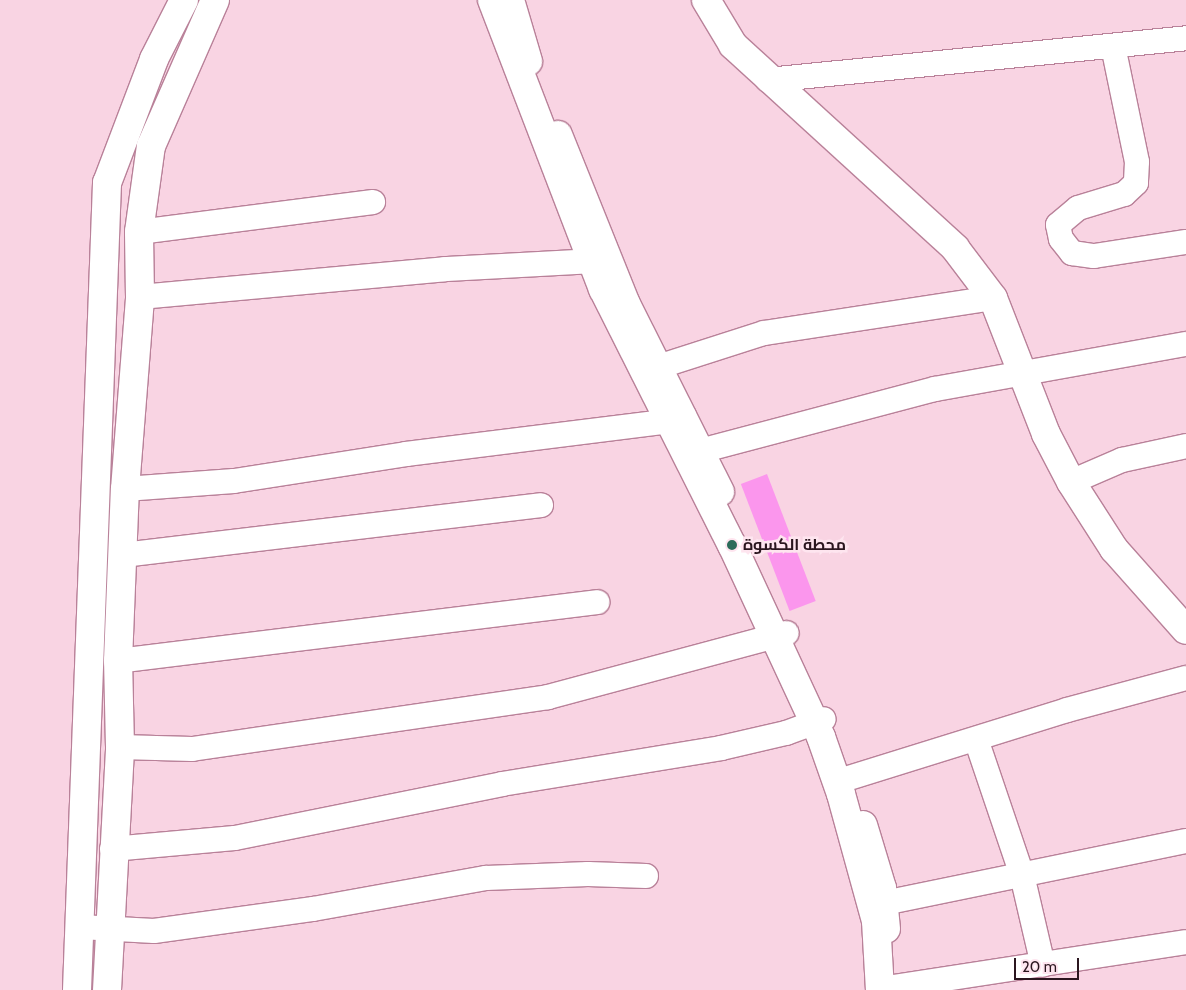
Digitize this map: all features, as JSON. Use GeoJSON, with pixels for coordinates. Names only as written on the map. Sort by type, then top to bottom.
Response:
{"type":"FeatureCollection","features":[{"type":"Feature","properties":{"kind":"main road"},"geometry":{"type":"LineString","coordinates":[[77,990],[107,183],[154,59],[184,0]]}},
{"type":"Feature","properties":{"kind":"main road"},"geometry":{"type":"LineString","coordinates":[[107,990],[111,930],[112,849],[120,748],[118,661],[125,489],[140,297],[139,232],[151,146],[215,0]]}},
{"type":"Feature","properties":{"kind":"main road"},"geometry":{"type":"LineString","coordinates":[[492,0],[592,261],[677,419],[782,635]]}},
{"type":"Feature","properties":{"kind":"main road"},"geometry":{"type":"LineString","coordinates":[[510,0],[533,73],[626,304],[658,367],[677,419],[700,451],[820,721],[849,778],[884,903],[889,989]]}},
{"type":"Feature","properties":{"kind":"main road"},"geometry":{"type":"LineString","coordinates":[[706,0],[733,45],[768,80],[955,248],[993,298],[1046,434],[1071,482],[1114,549],[1186,630]]}},
{"type":"Feature","properties":{"kind":"main road"},"geometry":{"type":"LineString","coordinates":[[820,721],[842,794],[876,921],[889,989]]}},
{"type":"Feature","properties":{"kind":"street"},"geometry":{"type":"LineString","coordinates":[[768,80],[1186,38]]}},
{"type":"Feature","properties":{"kind":"street"},"geometry":{"type":"LineString","coordinates":[[1113,46],[1137,162],[1136,183],[1124,194],[1078,208],[1058,225],[1061,239],[1072,253],[1094,256],[1186,242]]}},
{"type":"Feature","properties":{"kind":"street"},"geometry":{"type":"LineString","coordinates":[[139,232],[373,202]]}},
{"type":"Feature","properties":{"kind":"street"},"geometry":{"type":"LineString","coordinates":[[140,297],[445,269],[592,261]]}},
{"type":"Feature","properties":{"kind":"street"},"geometry":{"type":"LineString","coordinates":[[658,367],[764,333],[993,298]]}},
{"type":"Feature","properties":{"kind":"street"},"geometry":{"type":"LineString","coordinates":[[700,451],[935,389],[1024,375],[1186,344]]}},
{"type":"Feature","properties":{"kind":"street"},"geometry":{"type":"LineString","coordinates":[[125,489],[234,481],[406,454],[677,419]]}},
{"type":"Feature","properties":{"kind":"street"},"geometry":{"type":"LineString","coordinates":[[1071,482],[1122,460],[1186,446]]}},
{"type":"Feature","properties":{"kind":"street"},"geometry":{"type":"LineString","coordinates":[[123,555],[541,505]]}},
{"type":"Feature","properties":{"kind":"street"},"geometry":{"type":"LineString","coordinates":[[118,661],[597,602]]}},
{"type":"Feature","properties":{"kind":"street"},"geometry":{"type":"LineString","coordinates":[[120,748],[192,749],[548,697],[782,635]]}},
{"type":"Feature","properties":{"kind":"street"},"geometry":{"type":"LineString","coordinates":[[849,778],[976,742],[1067,710],[1186,678]]}},
{"type":"Feature","properties":{"kind":"street"},"geometry":{"type":"LineString","coordinates":[[112,849],[236,838],[502,784],[721,748],[820,721]]}},
{"type":"Feature","properties":{"kind":"street"},"geometry":{"type":"LineString","coordinates":[[976,742],[1022,875],[1043,965]]}},
{"type":"Feature","properties":{"kind":"street"},"geometry":{"type":"LineString","coordinates":[[884,903],[1186,841]]}},
{"type":"Feature","properties":{"kind":"street"},"geometry":{"type":"LineString","coordinates":[[80,927],[154,931],[228,921],[486,878],[588,874],[646,876]]}},
{"type":"Feature","properties":{"kind":"street"},"geometry":{"type":"LineString","coordinates":[[889,989],[1186,942]]}},
{"type":"Feature","properties":{"kind":"building"},"geometry":{"type":"Polygon","coordinates":[[[767,474],[816,601],[790,611],[741,484],[767,474]]]}},
{"type":"Feature","properties":{"kind":"place","name":"محطة الكسوة"},"geometry":{"type":"Point","coordinates":[732,545]}}]}
